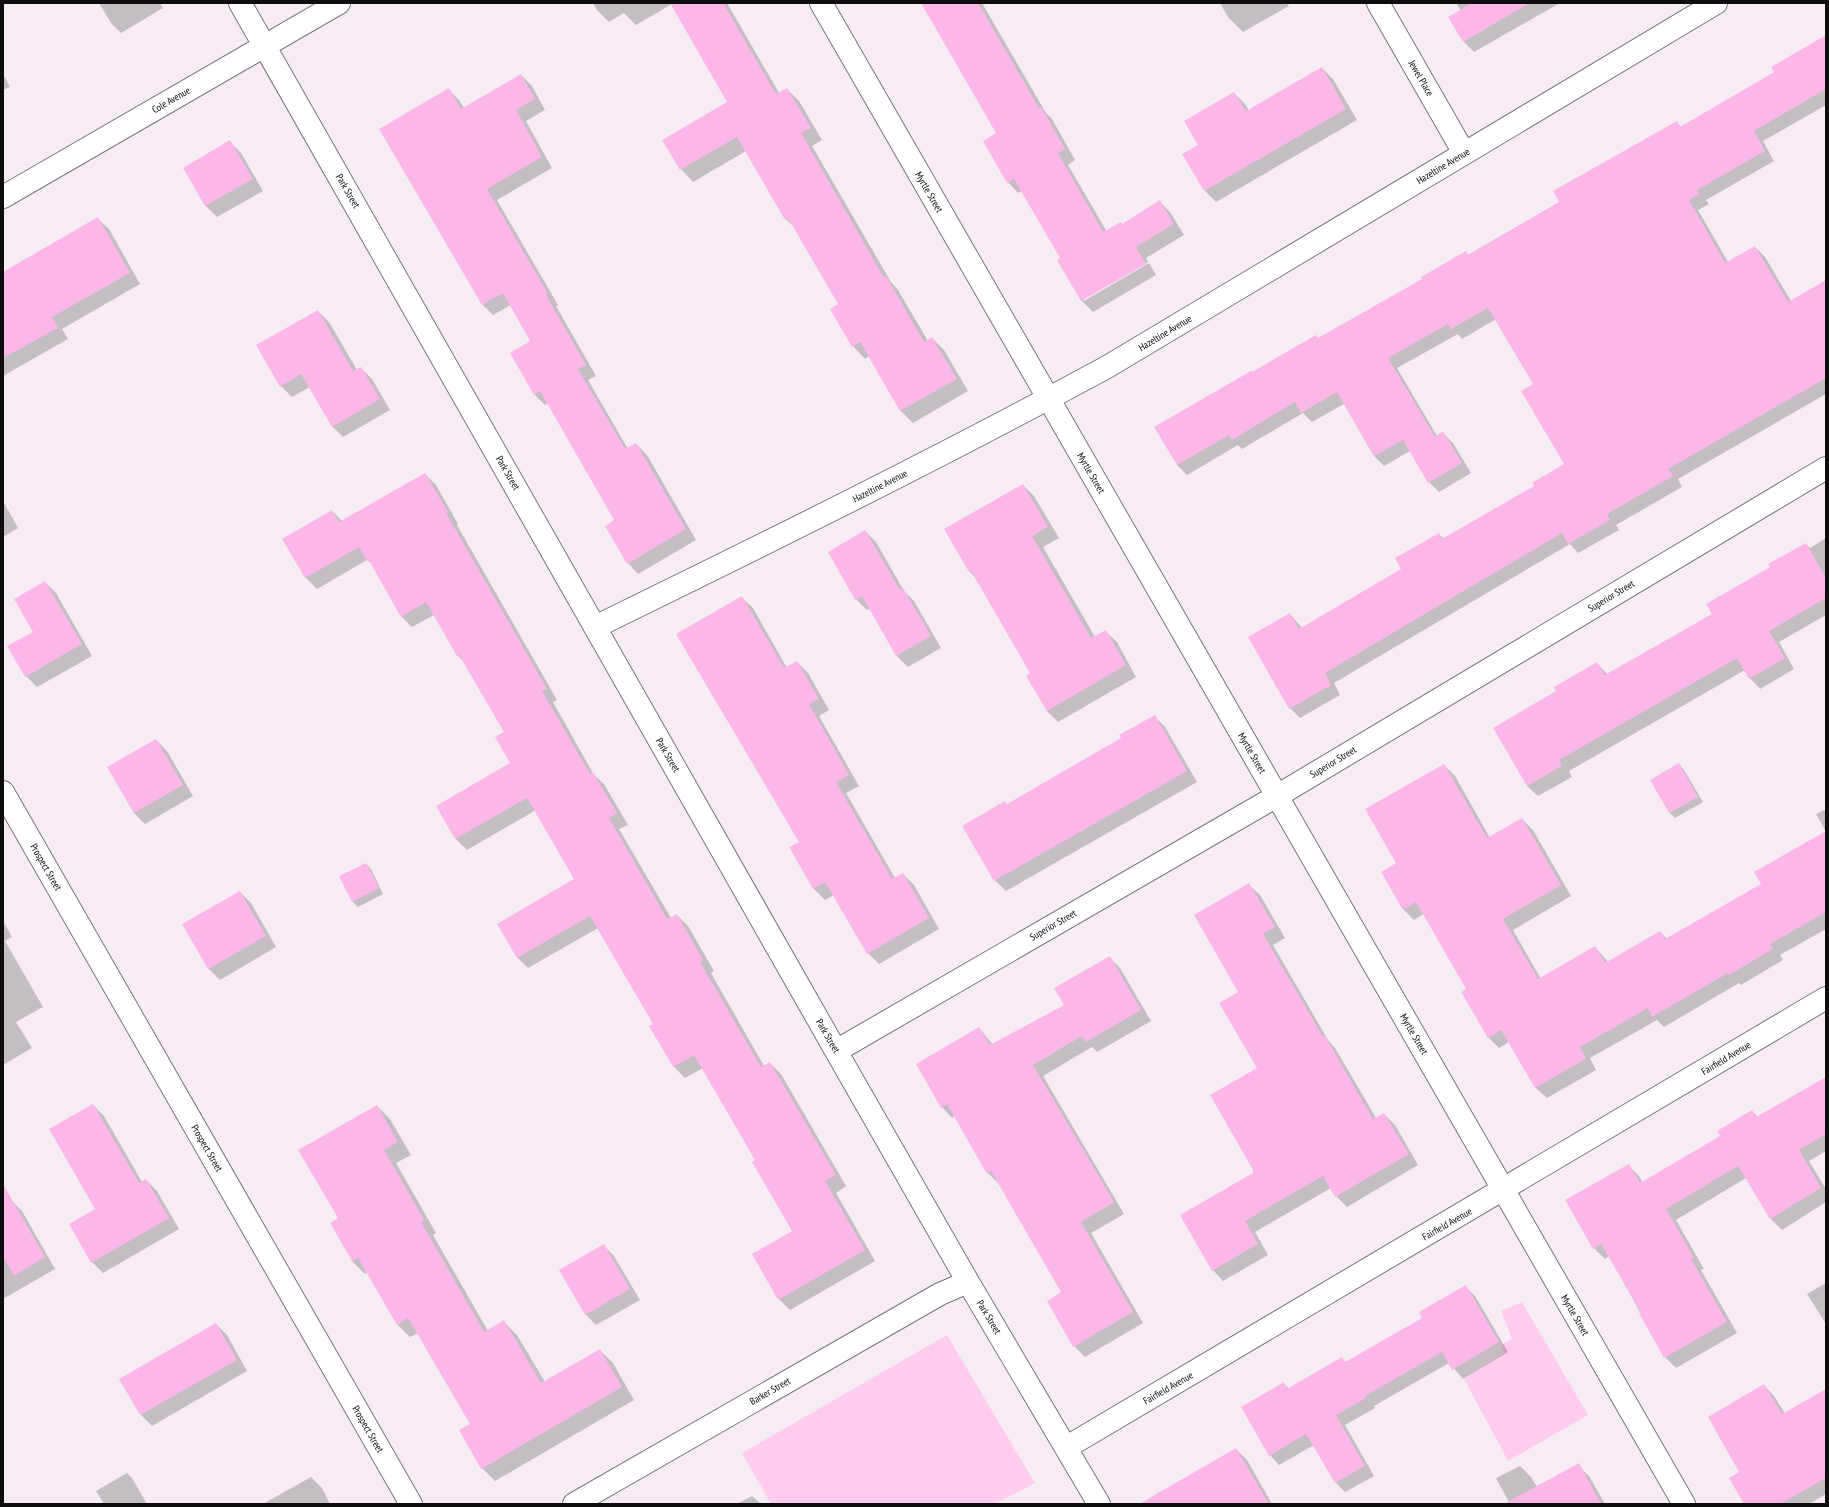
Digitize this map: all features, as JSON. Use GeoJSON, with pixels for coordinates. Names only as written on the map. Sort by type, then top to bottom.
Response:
{"type":"FeatureCollection","features":[{"type":"Feature","properties":{"kind":"street","name":"Park Street"},"geometry":{"type":"LineString","coordinates":[[240,3],[968,1282],[1067,1447],[1099,1504]]}},
{"type":"Feature","properties":{"kind":"street","name":"Cole Avenue"},"geometry":{"type":"LineString","coordinates":[[3,197],[339,3]]}},
{"type":"Feature","properties":{"kind":"street","name":"Myrtle Street"},"geometry":{"type":"LineString","coordinates":[[820,3],[1684,1504]]}},
{"type":"Feature","properties":{"kind":"street","name":"Jewel Place"},"geometry":{"type":"LineString","coordinates":[[1378,3],[1464,154]]}},
{"type":"Feature","properties":{"kind":"street","name":"Hazeltine Avenue"},"geometry":{"type":"LineString","coordinates":[[595,627],[781,536],[1049,399],[1114,363],[1716,3]]}},
{"type":"Feature","properties":{"kind":"street","name":"Superior Street"},"geometry":{"type":"LineString","coordinates":[[836,1051],[1277,796],[1826,468]]}},
{"type":"Feature","properties":{"kind":"street","name":"Prospect Street"},"geometry":{"type":"LineString","coordinates":[[3,792],[411,1504]]}},
{"type":"Feature","properties":{"kind":"street","name":"Fairfield Avenue"},"geometry":{"type":"LineString","coordinates":[[1067,1447],[1504,1190],[1826,998]]}},
{"type":"Feature","properties":{"kind":"street","name":"Barker Street"},"geometry":{"type":"LineString","coordinates":[[574,1504],[940,1294],[968,1282]]}},
{"type":"Feature","properties":{"kind":"shaded area"},"geometry":{"type":"Polygon","coordinates":[[[1522,1302],[1588,1415],[1508,1461],[1464,1379],[1504,1353],[1501,1345],[1512,1339],[1501,1311],[1522,1302]]]}},
{"type":"Feature","properties":{"kind":"shaded area"},"geometry":{"type":"Polygon","coordinates":[[[947,1335],[1035,1483],[995,1504],[771,1504],[742,1453],[947,1335]]]}},
{"type":"Feature","properties":{"kind":"building"},"geometry":{"type":"Polygon","coordinates":[[[670,3],[723,3],[776,94],[787,88],[811,128],[801,133],[884,278],[886,276],[924,342],[932,337],[957,379],[900,411],[860,342],[852,347],[830,309],[838,304],[788,218],[785,220],[737,137],[680,170],[662,140],[727,102],[670,3]]]}},
{"type":"Feature","properties":{"kind":"building"},"geometry":{"type":"Polygon","coordinates":[[[921,3],[978,3],[1039,108],[1041,107],[1065,149],[1058,153],[1103,232],[1121,222],[1122,224],[1160,200],[1174,224],[1136,247],[1146,264],[1081,301],[1057,260],[1060,258],[1014,179],[1007,183],[983,141],[996,133],[921,3]]]}},
{"type":"Feature","properties":{"kind":"building"},"geometry":{"type":"Polygon","coordinates":[[[1472,3],[1530,3],[1463,42],[1448,17],[1472,3]]]}},
{"type":"Feature","properties":{"kind":"building"},"geometry":{"type":"Polygon","coordinates":[[[1826,35],[1826,89],[1754,131],[1765,151],[1697,190],[1700,194],[1689,200],[1725,263],[1755,246],[1788,302],[1826,280],[1826,378],[1668,469],[1673,476],[1607,514],[1610,520],[1568,544],[1562,533],[1325,673],[1331,685],[1289,709],[1248,637],[1290,613],[1299,629],[1401,569],[1395,558],[1439,533],[1442,539],[1534,486],[1532,483],[1564,464],[1521,391],[1533,384],[1488,308],[1451,329],[1448,324],[1388,358],[1435,437],[1443,431],[1462,463],[1428,483],[1403,440],[1374,456],[1337,392],[1301,413],[1295,402],[1232,440],[1229,435],[1177,465],[1154,427],[1316,335],[1318,338],[1422,279],[1421,277],[1466,251],[1468,255],[1559,202],[1553,191],[1677,121],[1680,127],[1774,72],[1771,67],[1826,35]]]}},
{"type":"Feature","properties":{"kind":"building"},"geometry":{"type":"Polygon","coordinates":[[[1322,67],[1346,109],[1204,191],[1182,154],[1198,145],[1184,121],[1234,92],[1246,111],[1322,67]]]}},
{"type":"Feature","properties":{"kind":"building"},"geometry":{"type":"Polygon","coordinates":[[[521,74],[535,99],[516,110],[542,157],[487,189],[548,294],[546,295],[586,365],[578,369],[625,449],[636,443],[686,529],[627,564],[605,526],[614,520],[540,391],[534,395],[510,353],[530,341],[503,293],[482,305],[379,129],[449,88],[461,109],[521,74]]]}},
{"type":"Feature","properties":{"kind":"building"},"geometry":{"type":"Polygon","coordinates":[[[230,140],[253,179],[205,206],[183,168],[230,140]]]}},
{"type":"Feature","properties":{"kind":"building"},"geometry":{"type":"Polygon","coordinates":[[[98,217],[130,273],[52,317],[58,328],[3,358],[3,272],[98,217]]]}},
{"type":"Feature","properties":{"kind":"building"},"geometry":{"type":"Polygon","coordinates":[[[318,310],[353,371],[361,367],[380,399],[332,427],[301,374],[280,387],[256,345],[318,310]]]}},
{"type":"Feature","properties":{"kind":"building"},"geometry":{"type":"Polygon","coordinates":[[[425,473],[448,512],[446,513],[547,689],[542,691],[590,774],[593,772],[617,813],[609,818],[667,919],[677,914],[703,960],[700,962],[761,1067],[770,1062],[836,1175],[825,1181],[865,1250],[778,1300],[752,1254],[792,1231],[752,1162],[755,1160],[694,1055],[673,1067],[649,1026],[653,1024],[590,916],[517,958],[497,924],[574,879],[527,798],[455,839],[436,806],[510,763],[495,737],[504,732],[459,655],[457,656],[426,602],[401,617],[368,559],[366,560],[359,547],[305,578],[282,539],[332,510],[339,522],[425,473]]]}},
{"type":"Feature","properties":{"kind":"building"},"geometry":{"type":"Polygon","coordinates":[[[1023,484],[1048,527],[1032,536],[1091,638],[1106,630],[1126,665],[1047,711],[1026,676],[1030,673],[971,571],[969,572],[944,529],[1023,484]]]}},
{"type":"Feature","properties":{"kind":"building"},"geometry":{"type":"Polygon","coordinates":[[[865,530],[900,590],[903,588],[931,636],[896,656],[862,596],[855,600],[828,552],[865,530]]]}},
{"type":"Feature","properties":{"kind":"building"},"geometry":{"type":"Polygon","coordinates":[[[1806,543],[1826,578],[1826,598],[1769,631],[1785,658],[1749,679],[1737,658],[1559,760],[1562,766],[1527,786],[1493,728],[1556,691],[1554,687],[1597,662],[1605,675],[1712,614],[1706,604],[1770,567],[1768,564],[1806,543]]]}},
{"type":"Feature","properties":{"kind":"building"},"geometry":{"type":"Polygon","coordinates":[[[45,581],[82,644],[25,677],[7,646],[33,632],[14,599],[45,581]]]}},
{"type":"Feature","properties":{"kind":"building"},"geometry":{"type":"Polygon","coordinates":[[[742,596],[784,668],[797,661],[819,699],[809,704],[849,775],[836,782],[892,879],[903,873],[929,918],[867,954],[825,882],[813,889],[789,847],[799,842],[676,634],[742,596]]]}},
{"type":"Feature","properties":{"kind":"building"},"geometry":{"type":"Polygon","coordinates":[[[1155,715],[1187,771],[994,881],[962,826],[1005,801],[1007,804],[1121,738],[1119,735],[1155,715]]]}},
{"type":"Feature","properties":{"kind":"building"},"geometry":{"type":"Polygon","coordinates":[[[156,739],[183,785],[134,813],[107,767],[156,739]]]}},
{"type":"Feature","properties":{"kind":"building"},"geometry":{"type":"Polygon","coordinates":[[[1679,763],[1698,797],[1669,813],[1650,780],[1679,763]]]}},
{"type":"Feature","properties":{"kind":"building"},"geometry":{"type":"Polygon","coordinates":[[[1444,764],[1487,838],[1522,818],[1561,885],[1503,919],[1538,979],[1595,946],[1605,963],[1660,931],[1665,939],[1761,884],[1754,872],[1826,831],[1826,912],[1770,944],[1773,949],[1729,975],[1728,973],[1652,1017],[1648,1008],[1580,1047],[1586,1059],[1535,1088],[1501,1030],[1488,1038],[1461,992],[1466,989],[1416,902],[1403,910],[1381,872],[1396,863],[1365,809],[1444,764]]]}},
{"type":"Feature","properties":{"kind":"building"},"geometry":{"type":"Polygon","coordinates":[[[366,863],[379,888],[352,902],[339,876],[366,863]]]}},
{"type":"Feature","properties":{"kind":"building"},"geometry":{"type":"Polygon","coordinates":[[[1249,883],[1275,927],[1263,934],[1323,1037],[1325,1036],[1373,1119],[1384,1113],[1409,1154],[1335,1197],[1323,1176],[1245,1221],[1258,1244],[1212,1271],[1180,1215],[1253,1173],[1253,1170],[1210,1095],[1257,1068],[1219,1003],[1238,992],[1194,915],[1249,883]]]}},
{"type":"Feature","properties":{"kind":"building"},"geometry":{"type":"Polygon","coordinates":[[[240,891],[266,936],[208,969],[182,924],[240,891]]]}},
{"type":"Feature","properties":{"kind":"building"},"geometry":{"type":"Polygon","coordinates":[[[1110,956],[1141,1010],[1086,1042],[1082,1036],[1033,1065],[1114,1202],[1081,1222],[1133,1312],[1073,1347],[1047,1301],[1061,1292],[991,1171],[987,1174],[947,1104],[941,1108],[916,1064],[979,1027],[990,1045],[1064,1005],[1054,988],[1110,956]]]}},
{"type":"Feature","properties":{"kind":"building"},"geometry":{"type":"Polygon","coordinates":[[[1826,1077],[1826,1134],[1799,1150],[1821,1188],[1770,1219],[1738,1166],[1666,1209],[1694,1258],[1691,1259],[1727,1322],[1664,1358],[1639,1313],[1641,1312],[1601,1244],[1593,1249],[1565,1200],[1629,1164],[1640,1183],[1720,1136],[1717,1131],[1752,1110],[1756,1117],[1826,1077]]]}},
{"type":"Feature","properties":{"kind":"building"},"geometry":{"type":"Polygon","coordinates":[[[93,1104],[139,1183],[146,1179],[169,1218],[91,1263],[69,1224],[95,1209],[49,1129],[93,1104]]]}},
{"type":"Feature","properties":{"kind":"building"},"geometry":{"type":"Polygon","coordinates":[[[377,1105],[398,1142],[384,1150],[424,1220],[421,1222],[484,1332],[504,1320],[541,1383],[600,1349],[622,1387],[481,1469],[459,1430],[470,1424],[408,1318],[397,1325],[358,1258],[352,1261],[330,1223],[338,1218],[298,1150],[377,1105]]]}},
{"type":"Feature","properties":{"kind":"building"},"geometry":{"type":"Polygon","coordinates":[[[3,1184],[45,1257],[14,1276],[3,1256],[3,1184]]]}},
{"type":"Feature","properties":{"kind":"building"},"geometry":{"type":"Polygon","coordinates":[[[604,1244],[630,1289],[585,1315],[559,1270],[604,1244]]]}},
{"type":"Feature","properties":{"kind":"building"},"geometry":{"type":"Polygon","coordinates":[[[1466,1285],[1499,1342],[1452,1370],[1442,1352],[1365,1396],[1366,1398],[1336,1415],[1365,1466],[1335,1483],[1306,1434],[1269,1456],[1241,1407],[1284,1382],[1287,1389],[1342,1357],[1345,1362],[1422,1318],[1419,1312],[1466,1285]]]}},
{"type":"Feature","properties":{"kind":"building"},"geometry":{"type":"Polygon","coordinates":[[[216,1323],[237,1360],[140,1415],[119,1379],[216,1323]]]}},
{"type":"Feature","properties":{"kind":"building"},"geometry":{"type":"Polygon","coordinates":[[[1764,1384],[1782,1414],[1826,1389],[1826,1478],[1780,1504],[1744,1504],[1729,1478],[1739,1472],[1708,1417],[1764,1384]]]}},
{"type":"Feature","properties":{"kind":"building"},"geometry":{"type":"Polygon","coordinates":[[[1236,1448],[1269,1504],[1139,1504],[1236,1448]]]}},
{"type":"Feature","properties":{"kind":"building"},"geometry":{"type":"Polygon","coordinates":[[[1579,1463],[1601,1504],[1504,1504],[1579,1463]]]}}]}
